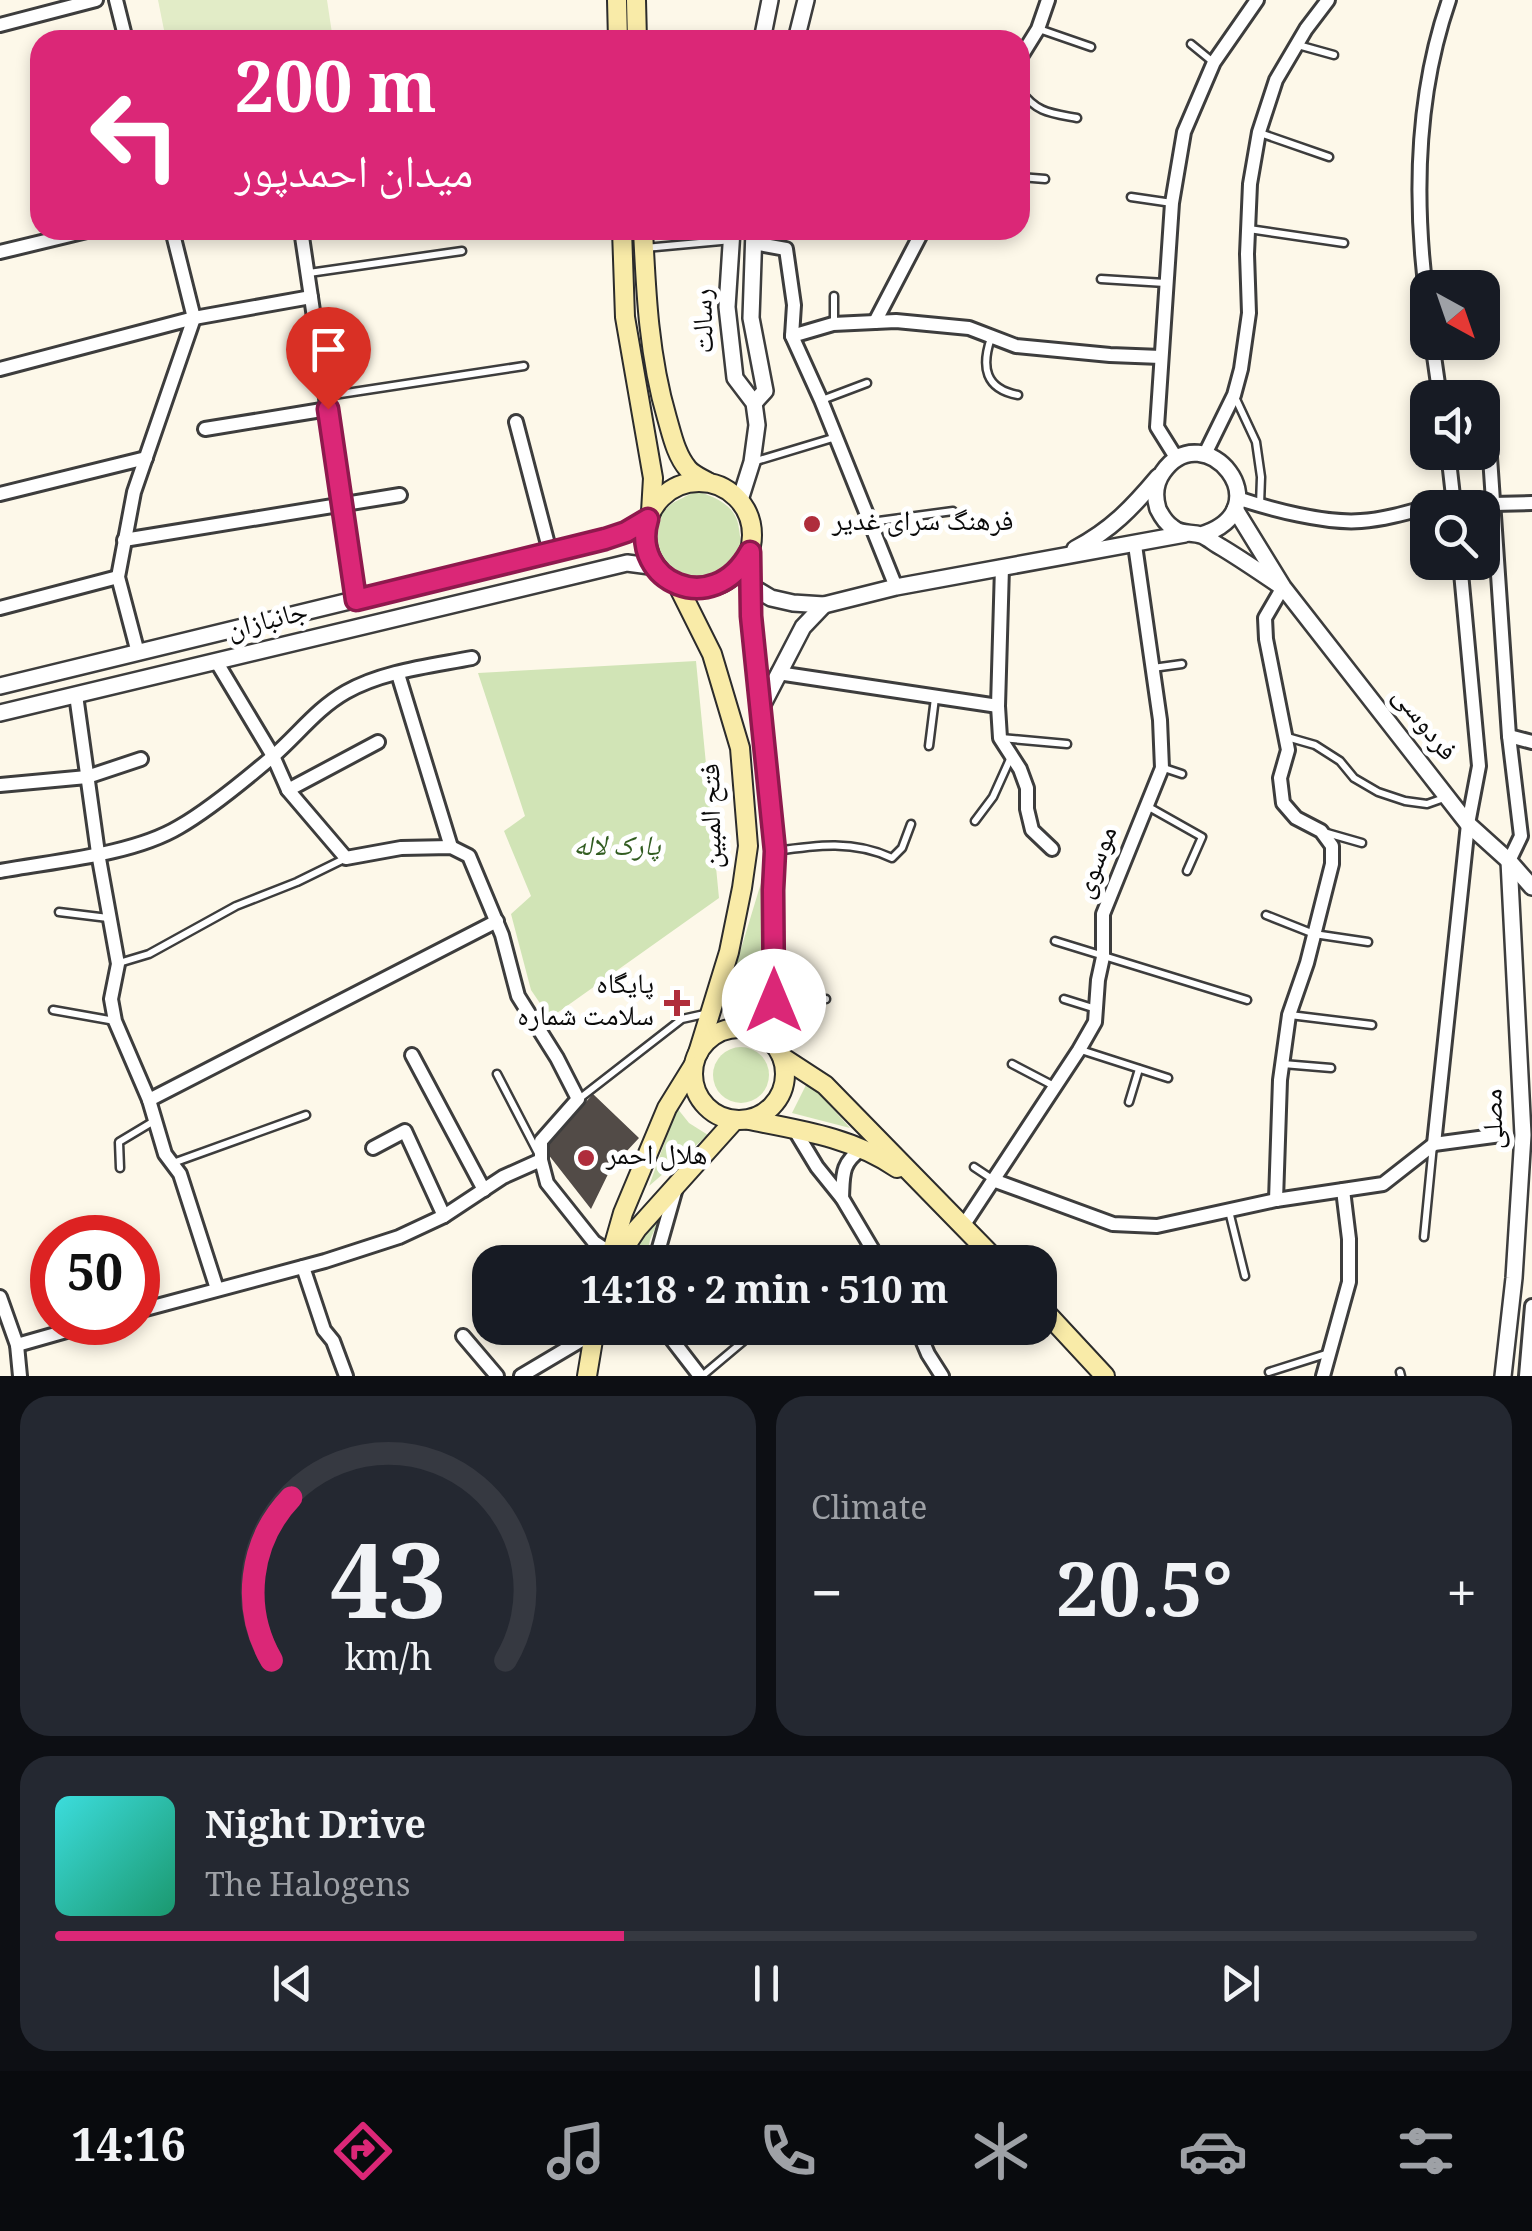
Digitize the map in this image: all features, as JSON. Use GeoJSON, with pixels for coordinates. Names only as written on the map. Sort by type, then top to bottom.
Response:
{"type":"FeatureCollection","features":[{"type":"Feature","properties":{"kind":"main road"},"geometry":{"type":"LineString","coordinates":[[617,0],[618,30]]}},
{"type":"Feature","properties":{"kind":"main road"},"geometry":{"type":"LineString","coordinates":[[636,0],[637,30]]}},
{"type":"Feature","properties":{"kind":"main road"},"geometry":{"type":"LineString","coordinates":[[622,240],[625,317],[652,478],[646,546],[652,562],[670,580],[694,588],[711,587],[728,580],[741,568],[750,552],[753,534],[740,500],[726,488],[690,472],[674,442],[657,383],[643,240]]}},
{"type":"Feature","properties":{"kind":"main road"},"geometry":{"type":"LineString","coordinates":[[649,516],[660,498],[674,488],[690,482],[708,482]]}},
{"type":"Feature","properties":{"kind":"main road","name":"فتح المبین"},"geometry":{"type":"LineString","coordinates":[[750,552],[749,585],[775,851],[776,1049]]}},
{"type":"Feature","properties":{"kind":"main road","name":"فتح المبین"},"geometry":{"type":"LineString","coordinates":[[616,1245],[623,1213],[667,1108],[696,1059],[712,1013],[729,952],[748,846],[740,748],[712,654],[670,580]]}},
{"type":"Feature","properties":{"kind":"main road"},"geometry":{"type":"LineString","coordinates":[[930,1192],[882,1158],[836,1138],[720,1117],[707,1108],[693,1081],[696,1059],[706,1041],[732,1029],[760,1033],[826,1085],[930,1192],[981,1245]]}},
{"type":"Feature","properties":{"kind":"main road"},"geometry":{"type":"LineString","coordinates":[[624,1245],[742,1120],[764,1113],[776,1102],[785,1072],[776,1049]]}},
{"type":"Feature","properties":{"kind":"main road"},"geometry":{"type":"LineString","coordinates":[[1057,1324],[1105,1376]]}},
{"type":"Feature","properties":{"kind":"main road"},"geometry":{"type":"LineString","coordinates":[[587,1376],[592,1345]]}},
{"type":"Feature","properties":{"kind":"street"},"geometry":{"type":"LineString","coordinates":[[0,25],[96,0]]}},
{"type":"Feature","properties":{"kind":"street"},"geometry":{"type":"LineString","coordinates":[[116,0],[124,30]]}},
{"type":"Feature","properties":{"kind":"street"},"geometry":{"type":"LineString","coordinates":[[764,30],[770,0]]}},
{"type":"Feature","properties":{"kind":"street"},"geometry":{"type":"LineString","coordinates":[[803,30],[806,0]]}},
{"type":"Feature","properties":{"kind":"street"},"geometry":{"type":"LineString","coordinates":[[1030,42],[1048,0]]}},
{"type":"Feature","properties":{"kind":"street"},"geometry":{"type":"LineString","coordinates":[[1171,464],[1156,428],[1172,203],[1184,132],[1214,62],[1257,0]]}},
{"type":"Feature","properties":{"kind":"street"},"geometry":{"type":"LineString","coordinates":[[1204,454],[1234,395],[1241,369],[1249,313],[1250,184],[1259,132],[1276,80],[1328,0]]}},
{"type":"Feature","properties":{"kind":"street"},"geometry":{"type":"LineString","coordinates":[[1423,270],[1420,142],[1438,34],[1449,0]]}},
{"type":"Feature","properties":{"kind":"street"},"geometry":{"type":"LineString","coordinates":[[0,252],[50,240]]}},
{"type":"Feature","properties":{"kind":"street"},"geometry":{"type":"LineString","coordinates":[[138,653],[118,577],[134,492],[194,318],[174,240]]}},
{"type":"Feature","properties":{"kind":"street"},"geometry":{"type":"LineString","coordinates":[[302,240],[356,600]]}},
{"type":"Feature","properties":{"kind":"street","name":"رسالت"},"geometry":{"type":"LineString","coordinates":[[732,240],[727,306],[734,378],[754,404],[758,425],[740,500]]}},
{"type":"Feature","properties":{"kind":"street","name":"رسالت"},"geometry":{"type":"LineString","coordinates":[[753,240],[750,318],[765,392],[754,404]]}},
{"type":"Feature","properties":{"kind":"street"},"geometry":{"type":"LineString","coordinates":[[761,240],[786,249],[794,304],[792,336],[896,587]]}},
{"type":"Feature","properties":{"kind":"street"},"geometry":{"type":"LineString","coordinates":[[875,322],[918,240]]}},
{"type":"Feature","properties":{"kind":"street"},"geometry":{"type":"LineString","coordinates":[[0,369],[194,318],[311,297]]}},
{"type":"Feature","properties":{"kind":"street"},"geometry":{"type":"LineString","coordinates":[[792,336],[834,324],[896,321],[969,328],[1016,346],[1160,357]]}},
{"type":"Feature","properties":{"kind":"street"},"geometry":{"type":"LineString","coordinates":[[205,430],[327,403]]}},
{"type":"Feature","properties":{"kind":"street"},"geometry":{"type":"LineString","coordinates":[[516,422],[550,552]]}},
{"type":"Feature","properties":{"kind":"street"},"geometry":{"type":"LineString","coordinates":[[749,585],[771,598],[824,605],[896,587],[1215,531],[1227,522],[1236,504],[1236,484],[1218,460],[1190,454],[1171,464],[1129,512],[1099,536],[1062,556]]}},
{"type":"Feature","properties":{"kind":"street"},"geometry":{"type":"LineString","coordinates":[[0,494],[146,458]]}},
{"type":"Feature","properties":{"kind":"street"},"geometry":{"type":"LineString","coordinates":[[1171,464],[1157,483],[1156,499],[1160,514],[1170,527],[1193,535],[1283,587]]}},
{"type":"Feature","properties":{"kind":"street"},"geometry":{"type":"LineString","coordinates":[[124,540],[400,495]]}},
{"type":"Feature","properties":{"kind":"street"},"geometry":{"type":"LineString","coordinates":[[1500,504],[1532,503]]}},
{"type":"Feature","properties":{"kind":"street"},"geometry":{"type":"LineString","coordinates":[[1236,504],[1360,522],[1410,512]]}},
{"type":"Feature","properties":{"kind":"street"},"geometry":{"type":"LineString","coordinates":[[1236,504],[1283,587]]}},
{"type":"Feature","properties":{"kind":"street","name":"جانبازان"},"geometry":{"type":"LineString","coordinates":[[0,686],[602,540],[626,532],[649,516]]}},
{"type":"Feature","properties":{"kind":"street"},"geometry":{"type":"LineString","coordinates":[[602,540],[610,554],[604,569]]}},
{"type":"Feature","properties":{"kind":"street","name":"موسوی"},"geometry":{"type":"LineString","coordinates":[[963,1226],[1094,1022],[1104,957],[1103,914],[1162,768],[1160,720],[1136,544]]}},
{"type":"Feature","properties":{"kind":"street","name":"جانبازان"},"geometry":{"type":"LineString","coordinates":[[0,713],[627,564],[650,566],[670,580]]}},
{"type":"Feature","properties":{"kind":"street"},"geometry":{"type":"LineString","coordinates":[[1002,567],[1000,738],[1027,788],[1032,830],[1052,849]]}},
{"type":"Feature","properties":{"kind":"street"},"geometry":{"type":"LineString","coordinates":[[0,608],[118,577]]}},
{"type":"Feature","properties":{"kind":"street"},"geometry":{"type":"LineString","coordinates":[[1434,1144],[1468,824],[1479,766],[1462,580]]}},
{"type":"Feature","properties":{"kind":"street"},"geometry":{"type":"LineString","coordinates":[[1498,580],[1520,836],[1509,861]]}},
{"type":"Feature","properties":{"kind":"street"},"geometry":{"type":"LineString","coordinates":[[1276,1200],[1288,1015],[1307,963],[1332,864],[1332,846],[1321,831],[1296,818],[1283,803],[1280,778],[1288,750],[1265,618],[1283,587]]}},
{"type":"Feature","properties":{"kind":"street","name":"فردوسی"},"geometry":{"type":"LineString","coordinates":[[1283,587],[1468,824],[1532,887]]}},
{"type":"Feature","properties":{"kind":"street"},"geometry":{"type":"LineString","coordinates":[[761,708],[803,627],[824,605]]}},
{"type":"Feature","properties":{"kind":"street"},"geometry":{"type":"LineString","coordinates":[[0,871],[147,842],[179,828],[273,756],[316,712],[348,691],[398,674],[472,658]]}},
{"type":"Feature","properties":{"kind":"street"},"geometry":{"type":"LineString","coordinates":[[216,661],[273,756],[288,790],[346,858],[401,848],[451,847],[469,856],[497,921],[518,996],[578,1100],[541,1140],[547,1183],[597,1245]]}},
{"type":"Feature","properties":{"kind":"street"},"geometry":{"type":"LineString","coordinates":[[398,674],[451,847]]}},
{"type":"Feature","properties":{"kind":"street"},"geometry":{"type":"LineString","coordinates":[[778,674],[998,706]]}},
{"type":"Feature","properties":{"kind":"street"},"geometry":{"type":"LineString","coordinates":[[76,695],[118,964],[112,999],[115,1021],[148,1100],[165,1154],[180,1174],[217,1290]]}},
{"type":"Feature","properties":{"kind":"street"},"geometry":{"type":"LineString","coordinates":[[1509,736],[1532,742]]}},
{"type":"Feature","properties":{"kind":"street"},"geometry":{"type":"LineString","coordinates":[[288,790],[378,742]]}},
{"type":"Feature","properties":{"kind":"street"},"geometry":{"type":"LineString","coordinates":[[0,785],[88,777],[141,759]]}},
{"type":"Feature","properties":{"kind":"street","name":"مصلی"},"geometry":{"type":"LineString","coordinates":[[1502,1376],[1514,1278],[1523,1135],[1509,861]]}},
{"type":"Feature","properties":{"kind":"street"},"geometry":{"type":"LineString","coordinates":[[148,1100],[497,921]]}},
{"type":"Feature","properties":{"kind":"street"},"geometry":{"type":"LineString","coordinates":[[412,1055],[484,1190]]}},
{"type":"Feature","properties":{"kind":"street"},"geometry":{"type":"LineString","coordinates":[[794,1129],[869,1245]]}},
{"type":"Feature","properties":{"kind":"street"},"geometry":{"type":"LineString","coordinates":[[373,1148],[405,1131],[444,1216]]}},
{"type":"Feature","properties":{"kind":"street"},"geometry":{"type":"LineString","coordinates":[[993,1180],[1113,1224],[1157,1226],[1276,1200],[1382,1184],[1434,1144],[1501,1135]]}},
{"type":"Feature","properties":{"kind":"street"},"geometry":{"type":"LineString","coordinates":[[842,1198],[843,1172],[850,1158],[862,1149]]}},
{"type":"Feature","properties":{"kind":"street"},"geometry":{"type":"LineString","coordinates":[[160,1306],[304,1268],[398,1236],[444,1216],[503,1177],[541,1160]]}},
{"type":"Feature","properties":{"kind":"street"},"geometry":{"type":"LineString","coordinates":[[659,1245],[676,1187]]}},
{"type":"Feature","properties":{"kind":"street"},"geometry":{"type":"LineString","coordinates":[[1323,1376],[1349,1282],[1343,1190]]}},
{"type":"Feature","properties":{"kind":"street"},"geometry":{"type":"LineString","coordinates":[[304,1268],[324,1330],[333,1341],[341,1375]]}},
{"type":"Feature","properties":{"kind":"street"},"geometry":{"type":"LineString","coordinates":[[0,1297],[6,1329],[17,1345],[20,1376]]}},
{"type":"Feature","properties":{"kind":"street"},"geometry":{"type":"LineString","coordinates":[[1526,1376],[1532,1306]]}},
{"type":"Feature","properties":{"kind":"street"},"geometry":{"type":"LineString","coordinates":[[463,1336],[496,1376]]}},
{"type":"Feature","properties":{"kind":"street"},"geometry":{"type":"LineString","coordinates":[[17,1345],[30,1341]]}},
{"type":"Feature","properties":{"kind":"street"},"geometry":{"type":"LineString","coordinates":[[521,1376],[571,1345]]}},
{"type":"Feature","properties":{"kind":"street"},"geometry":{"type":"LineString","coordinates":[[677,1345],[701,1376]]}},
{"type":"Feature","properties":{"kind":"street"},"geometry":{"type":"LineString","coordinates":[[924,1345],[942,1376]]}},
{"type":"Feature","properties":{"kind":"lane"},"geometry":{"type":"LineString","coordinates":[[1038,29],[1091,47]]}},
{"type":"Feature","properties":{"kind":"lane"},"geometry":{"type":"LineString","coordinates":[[1192,44],[1214,62]]}},
{"type":"Feature","properties":{"kind":"lane"},"geometry":{"type":"LineString","coordinates":[[1296,45],[1334,55]]}},
{"type":"Feature","properties":{"kind":"lane"},"geometry":{"type":"LineString","coordinates":[[1030,103],[1047,113],[1077,118]]}},
{"type":"Feature","properties":{"kind":"lane"},"geometry":{"type":"LineString","coordinates":[[1259,132],[1329,158]]}},
{"type":"Feature","properties":{"kind":"lane"},"geometry":{"type":"LineString","coordinates":[[1030,178],[1045,179]]}},
{"type":"Feature","properties":{"kind":"lane"},"geometry":{"type":"LineString","coordinates":[[1131,197],[1172,203]]}},
{"type":"Feature","properties":{"kind":"lane"},"geometry":{"type":"LineString","coordinates":[[1248,229],[1344,243]]}},
{"type":"Feature","properties":{"kind":"lane"},"geometry":{"type":"LineString","coordinates":[[307,273],[462,251]]}},
{"type":"Feature","properties":{"kind":"lane"},"geometry":{"type":"LineString","coordinates":[[1101,280],[1166,283]]}},
{"type":"Feature","properties":{"kind":"lane"},"geometry":{"type":"LineString","coordinates":[[834,296],[834,324]]}},
{"type":"Feature","properties":{"kind":"lane"},"geometry":{"type":"LineString","coordinates":[[991,337],[984,358],[988,375],[1002,392],[1018,395]]}},
{"type":"Feature","properties":{"kind":"lane"},"geometry":{"type":"LineString","coordinates":[[327,403],[524,366]]}},
{"type":"Feature","properties":{"kind":"lane"},"geometry":{"type":"LineString","coordinates":[[821,400],[867,383]]}},
{"type":"Feature","properties":{"kind":"lane"},"geometry":{"type":"LineString","coordinates":[[1234,395],[1256,442],[1260,506]]}},
{"type":"Feature","properties":{"kind":"lane"},"geometry":{"type":"LineString","coordinates":[[752,462],[836,437]]}},
{"type":"Feature","properties":{"kind":"lane"},"geometry":{"type":"LineString","coordinates":[[870,522],[953,511]]}},
{"type":"Feature","properties":{"kind":"lane"},"geometry":{"type":"LineString","coordinates":[[1152,668],[1182,664]]}},
{"type":"Feature","properties":{"kind":"lane"},"geometry":{"type":"LineString","coordinates":[[929,746],[935,697]]}},
{"type":"Feature","properties":{"kind":"lane"},"geometry":{"type":"LineString","coordinates":[[1286,737],[1328,753],[1354,778],[1378,792],[1405,802],[1426,804],[1448,797]]}},
{"type":"Feature","properties":{"kind":"lane"},"geometry":{"type":"LineString","coordinates":[[1000,738],[1068,744]]}},
{"type":"Feature","properties":{"kind":"lane"},"geometry":{"type":"LineString","coordinates":[[975,821],[993,797],[1012,756]]}},
{"type":"Feature","properties":{"kind":"lane"},"geometry":{"type":"LineString","coordinates":[[1162,768],[1182,774]]}},
{"type":"Feature","properties":{"kind":"lane"},"geometry":{"type":"LineString","coordinates":[[1146,806],[1202,837],[1187,870]]}},
{"type":"Feature","properties":{"kind":"lane"},"geometry":{"type":"LineString","coordinates":[[775,851],[850,845],[892,858],[902,848],[911,824]]}},
{"type":"Feature","properties":{"kind":"lane"},"geometry":{"type":"LineString","coordinates":[[1321,831],[1362,843]]}},
{"type":"Feature","properties":{"kind":"lane"},"geometry":{"type":"LineString","coordinates":[[118,964],[149,954],[236,906],[346,858]]}},
{"type":"Feature","properties":{"kind":"lane"},"geometry":{"type":"LineString","coordinates":[[59,912],[110,918]]}},
{"type":"Feature","properties":{"kind":"lane"},"geometry":{"type":"LineString","coordinates":[[1266,915],[1314,934],[1368,942]]}},
{"type":"Feature","properties":{"kind":"lane"},"geometry":{"type":"LineString","coordinates":[[1055,941],[1247,1000]]}},
{"type":"Feature","properties":{"kind":"lane"},"geometry":{"type":"LineString","coordinates":[[774,1001],[826,998]]}},
{"type":"Feature","properties":{"kind":"lane"},"geometry":{"type":"LineString","coordinates":[[1064,999],[1096,1009]]}},
{"type":"Feature","properties":{"kind":"lane"},"geometry":{"type":"LineString","coordinates":[[53,1010],[115,1021]]}},
{"type":"Feature","properties":{"kind":"lane"},"geometry":{"type":"LineString","coordinates":[[578,1100],[682,1018],[712,1013]]}},
{"type":"Feature","properties":{"kind":"lane"},"geometry":{"type":"LineString","coordinates":[[1288,1015],[1372,1025]]}},
{"type":"Feature","properties":{"kind":"lane"},"geometry":{"type":"LineString","coordinates":[[1079,1050],[1168,1078]]}},
{"type":"Feature","properties":{"kind":"lane"},"geometry":{"type":"LineString","coordinates":[[1012,1064],[1055,1086]]}},
{"type":"Feature","properties":{"kind":"lane"},"geometry":{"type":"LineString","coordinates":[[1282,1064],[1331,1068]]}},
{"type":"Feature","properties":{"kind":"lane"},"geometry":{"type":"LineString","coordinates":[[1129,1102],[1139,1069]]}},
{"type":"Feature","properties":{"kind":"lane"},"geometry":{"type":"LineString","coordinates":[[497,1074],[541,1160]]}},
{"type":"Feature","properties":{"kind":"lane"},"geometry":{"type":"LineString","coordinates":[[172,1164],[306,1115]]}},
{"type":"Feature","properties":{"kind":"lane"},"geometry":{"type":"LineString","coordinates":[[120,1168],[119,1142],[155,1120]]}},
{"type":"Feature","properties":{"kind":"lane"},"geometry":{"type":"LineString","coordinates":[[1424,1238],[1434,1144]]}},
{"type":"Feature","properties":{"kind":"lane"},"geometry":{"type":"LineString","coordinates":[[974,1167],[993,1180]]}},
{"type":"Feature","properties":{"kind":"lane"},"geometry":{"type":"LineString","coordinates":[[1228,1210],[1245,1276]]}},
{"type":"Feature","properties":{"kind":"lane"},"geometry":{"type":"LineString","coordinates":[[701,1376],[738,1345]]}},
{"type":"Feature","properties":{"kind":"lane"},"geometry":{"type":"LineString","coordinates":[[1270,1372],[1329,1353]]}},
{"type":"Feature","properties":{"kind":"green space"},"geometry":{"type":"Polygon","coordinates":[[[158,0],[327,0],[332,30],[164,30],[158,0]]]}},
{"type":"Feature","properties":{"kind":"green space"},"geometry":{"type":"Polygon","coordinates":[[[696,491],[730,508],[741,544],[736,558],[725,569],[694,578],[665,564],[658,557],[653,540],[662,514],[696,491]]]}},
{"type":"Feature","properties":{"kind":"green space","name":"پارک لاله"},"geometry":{"type":"Polygon","coordinates":[[[696,661],[719,898],[550,1018],[531,990],[511,914],[531,896],[504,831],[525,816],[478,673],[696,661]]]}},
{"type":"Feature","properties":{"kind":"green space"},"geometry":{"type":"Polygon","coordinates":[[[761,883],[762,1012],[742,1004],[723,1008],[761,883]]]}},
{"type":"Feature","properties":{"kind":"green space"},"geometry":{"type":"Polygon","coordinates":[[[741,1047],[761,1055],[769,1075],[761,1095],[741,1103],[721,1095],[713,1075],[721,1055],[741,1047]]]}},
{"type":"Feature","properties":{"kind":"green space"},"geometry":{"type":"Polygon","coordinates":[[[808,1081],[850,1128],[792,1113],[808,1081]]]}},
{"type":"Feature","properties":{"kind":"green space"},"geometry":{"type":"Polygon","coordinates":[[[677,1108],[689,1123],[708,1135],[649,1186],[677,1108]]]}},
{"type":"Feature","properties":{"kind":"green space"},"geometry":{"type":"Polygon","coordinates":[[[660,1217],[649,1245],[638,1244],[660,1217]]]}},
{"type":"Feature","properties":{"kind":"building","name":"هلال احمر"},"geometry":{"type":"Polygon","coordinates":[[[593,1094],[639,1138],[611,1168],[591,1209],[544,1149],[593,1094]]]}},
{"type":"Feature","properties":{"kind":"place","name":"فرهنگ سرای غدیر"},"geometry":{"type":"Point","coordinates":[812,524]}},
{"type":"Feature","properties":{"kind":"place","name":"پایگاه سلامت شماره"},"geometry":{"type":"Point","coordinates":[677,1003]}},
{"type":"Feature","properties":{"kind":"place","name":"هلال احمر"},"geometry":{"type":"Point","coordinates":[586,1158]}},
{"type":"Feature","properties":{"kind":"route"},"geometry":{"type":"LineString","coordinates":[[328,409],[356,600],[605,539],[638,527],[648,519],[646,546],[652,562],[677,584],[711,587],[728,580],[750,552],[751,616],[775,851],[774,1001]]}}]}
